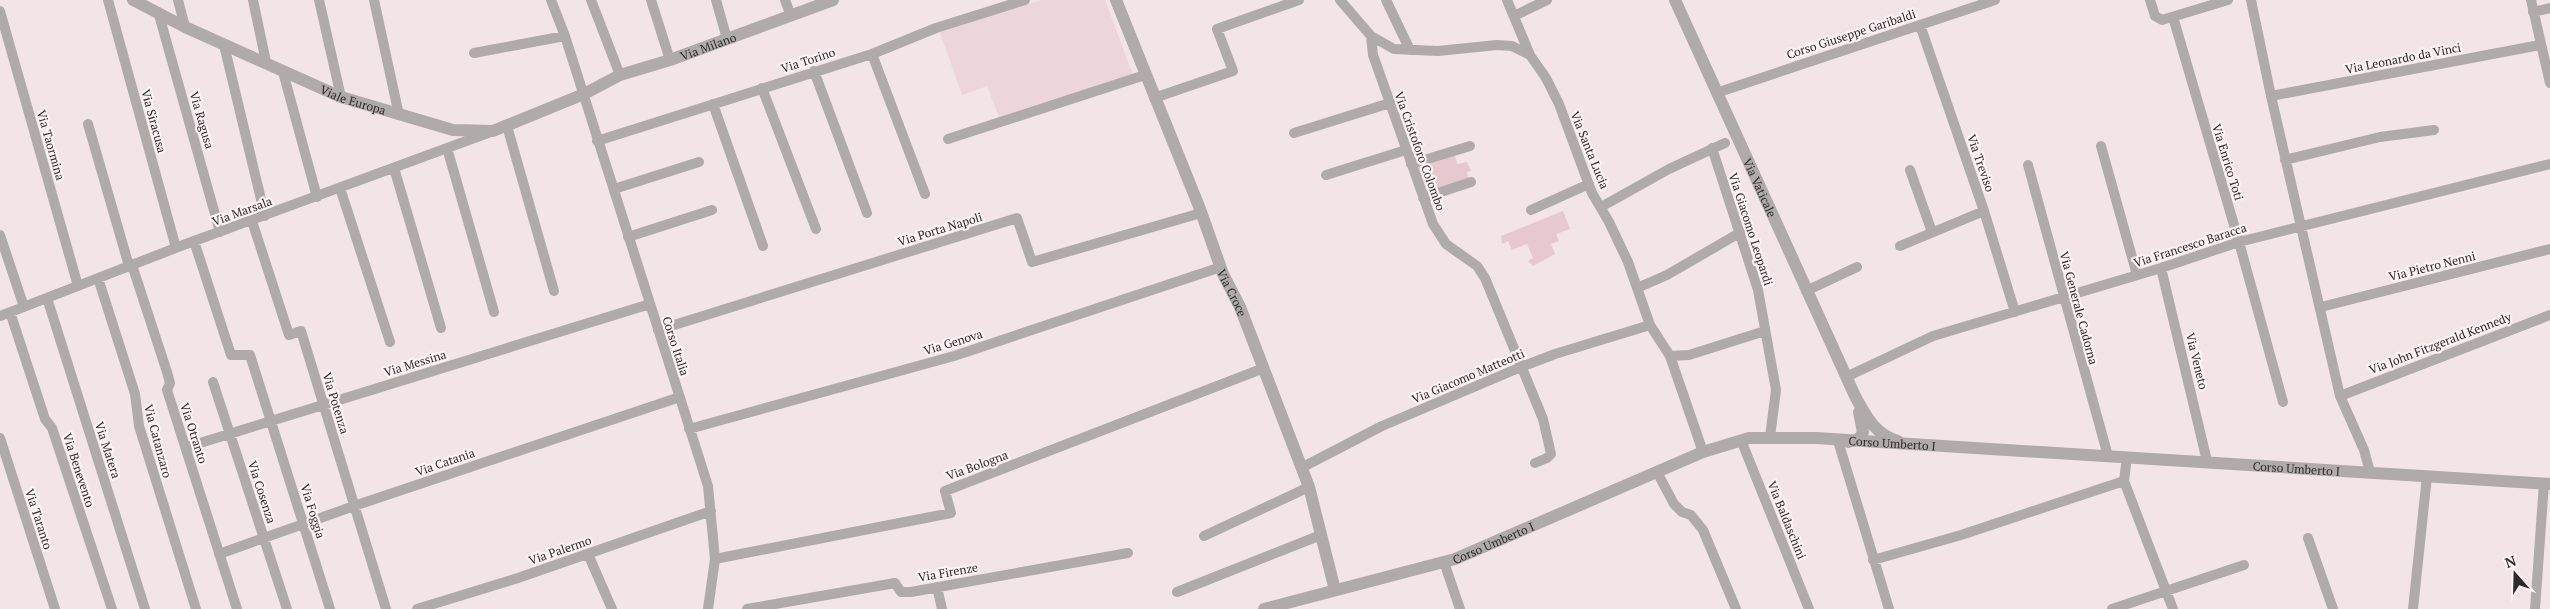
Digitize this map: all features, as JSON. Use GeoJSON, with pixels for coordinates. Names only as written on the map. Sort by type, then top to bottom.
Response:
{"type":"FeatureCollection","features":[{"type":"Feature","properties":{"kind":"street","name":"Via Siracusa"},"geometry":{"type":"LineString","coordinates":[[108,0],[176,248]]}},
{"type":"Feature","properties":{"kind":"street","name":"Viale Europa"},"geometry":{"type":"LineString","coordinates":[[133,0],[159,15],[341,97],[453,130],[493,131],[584,94]]}},
{"type":"Feature","properties":{"kind":"street"},"geometry":{"type":"LineString","coordinates":[[178,0],[185,27]]}},
{"type":"Feature","properties":{"kind":"street"},"geometry":{"type":"LineString","coordinates":[[252,0],[266,62]]}},
{"type":"Feature","properties":{"kind":"street"},"geometry":{"type":"LineString","coordinates":[[319,0],[341,97]]}},
{"type":"Feature","properties":{"kind":"street"},"geometry":{"type":"LineString","coordinates":[[374,0],[399,115]]}},
{"type":"Feature","properties":{"kind":"street","name":"Corso Italia"},"geometry":{"type":"LineString","coordinates":[[551,0],[566,36],[597,141],[708,486],[715,559],[708,609]]}},
{"type":"Feature","properties":{"kind":"street"},"geometry":{"type":"LineString","coordinates":[[591,0],[620,75]]}},
{"type":"Feature","properties":{"kind":"street"},"geometry":{"type":"LineString","coordinates":[[651,0],[670,60]]}},
{"type":"Feature","properties":{"kind":"street"},"geometry":{"type":"LineString","coordinates":[[716,0],[727,40]]}},
{"type":"Feature","properties":{"kind":"street"},"geometry":{"type":"LineString","coordinates":[[785,0],[791,16]]}},
{"type":"Feature","properties":{"kind":"street","name":"Via Milano"},"geometry":{"type":"LineString","coordinates":[[584,94],[620,75],[727,40],[833,0]]}},
{"type":"Feature","properties":{"kind":"street","name":"Via Torino"},"geometry":{"type":"LineString","coordinates":[[597,141],[872,54],[936,28],[1025,0]]}},
{"type":"Feature","properties":{"kind":"street","name":"Via Croce"},"geometry":{"type":"LineString","coordinates":[[1116,0],[1221,267],[1264,368],[1302,468],[1309,487],[1335,590]]}},
{"type":"Feature","properties":{"kind":"street"},"geometry":{"type":"LineString","coordinates":[[1154,98],[1233,71],[1217,29],[1299,0]]}},
{"type":"Feature","properties":{"kind":"street"},"geometry":{"type":"LineString","coordinates":[[1340,0],[1372,36],[1394,49],[1438,51],[1497,44],[1512,46],[1530,55]]}},
{"type":"Feature","properties":{"kind":"street"},"geometry":{"type":"LineString","coordinates":[[1386,0],[1410,50]]}},
{"type":"Feature","properties":{"kind":"street","name":"Via Santa Lucia"},"geometry":{"type":"LineString","coordinates":[[1507,0],[1530,55],[1546,78],[1559,104],[1589,184],[1637,288],[1650,325],[1670,356],[1703,452]]}},
{"type":"Feature","properties":{"kind":"street"},"geometry":{"type":"LineString","coordinates":[[1514,16],[1546,0]]}},
{"type":"Feature","properties":{"kind":"street","name":"Via Vaticale"},"geometry":{"type":"LineString","coordinates":[[1675,0],[1806,291],[1846,377],[1867,416],[1881,434],[1906,443],[1948,448]]}},
{"type":"Feature","properties":{"kind":"street","name":"Corso Giuseppe Garibaldi"},"geometry":{"type":"LineString","coordinates":[[1716,93],[1995,0]]}},
{"type":"Feature","properties":{"kind":"street"},"geometry":{"type":"LineString","coordinates":[[2150,0],[2159,20],[2228,0]]}},
{"type":"Feature","properties":{"kind":"street"},"geometry":{"type":"LineString","coordinates":[[2252,0],[2285,160],[2321,307],[2340,396],[2364,450],[2370,472]]}},
{"type":"Feature","properties":{"kind":"street"},"geometry":{"type":"LineString","coordinates":[[2531,0],[2550,83]]}},
{"type":"Feature","properties":{"kind":"street"},"geometry":{"type":"LineString","coordinates":[[2533,12],[2550,8]]}},
{"type":"Feature","properties":{"kind":"street","name":"Via Taormina"},"geometry":{"type":"LineString","coordinates":[[0,11],[78,286]]}},
{"type":"Feature","properties":{"kind":"street","name":"Via Ragusa"},"geometry":{"type":"LineString","coordinates":[[159,15],[220,232]]}},
{"type":"Feature","properties":{"kind":"street","name":"Via Enrico Toti"},"geometry":{"type":"LineString","coordinates":[[2173,17],[2239,242],[2283,402]]}},
{"type":"Feature","properties":{"kind":"street","name":"Via Treviso"},"geometry":{"type":"LineString","coordinates":[[1920,25],[1984,211],[2015,312]]}},
{"type":"Feature","properties":{"kind":"street"},"geometry":{"type":"LineString","coordinates":[[474,53],[566,36]]}},
{"type":"Feature","properties":{"kind":"street","name":"Via Cristoforo Colombo"},"geometry":{"type":"LineString","coordinates":[[1372,36],[1373,55],[1410,164],[1433,224],[1446,244],[1477,266],[1485,278],[1543,419],[1550,442],[1551,454],[1547,458],[1535,463]]}},
{"type":"Feature","properties":{"kind":"street"},"geometry":{"type":"LineString","coordinates":[[224,45],[265,216]]}},
{"type":"Feature","properties":{"kind":"street","name":"Via Leonardo da Vinci"},"geometry":{"type":"LineString","coordinates":[[2271,96],[2540,45]]}},
{"type":"Feature","properties":{"kind":"street"},"geometry":{"type":"LineString","coordinates":[[872,54],[925,194]]}},
{"type":"Feature","properties":{"kind":"street"},"geometry":{"type":"LineString","coordinates":[[814,71],[867,212]]}},
{"type":"Feature","properties":{"kind":"street"},"geometry":{"type":"LineString","coordinates":[[283,72],[318,197]]}},
{"type":"Feature","properties":{"kind":"street"},"geometry":{"type":"LineString","coordinates":[[948,139],[1145,75]]}},
{"type":"Feature","properties":{"kind":"street"},"geometry":{"type":"LineString","coordinates":[[762,88],[816,229]]}},
{"type":"Feature","properties":{"kind":"street"},"geometry":{"type":"LineString","coordinates":[[1294,133],[1390,103]]}},
{"type":"Feature","properties":{"kind":"street"},"geometry":{"type":"LineString","coordinates":[[713,104],[763,246]]}},
{"type":"Feature","properties":{"kind":"street","name":"Via Otranto"},"geometry":{"type":"LineString","coordinates":[[88,124],[130,265],[155,331],[170,383],[167,390],[187,447],[237,609]]}},
{"type":"Feature","properties":{"kind":"street"},"geometry":{"type":"LineString","coordinates":[[507,126],[554,291]]}},
{"type":"Feature","properties":{"kind":"street"},"geometry":{"type":"LineString","coordinates":[[2285,160],[2380,137],[2434,130]]}},
{"type":"Feature","properties":{"kind":"street","name":"Via Marsala"},"geometry":{"type":"LineString","coordinates":[[5,314],[194,241],[318,197],[493,131]]}},
{"type":"Feature","properties":{"kind":"street"},"geometry":{"type":"LineString","coordinates":[[1601,207],[1712,148],[1725,143]]}},
{"type":"Feature","properties":{"kind":"street"},"geometry":{"type":"LineString","coordinates":[[1410,164],[1470,146]]}},
{"type":"Feature","properties":{"kind":"street"},"geometry":{"type":"LineString","coordinates":[[2102,146],[2137,275]]}},
{"type":"Feature","properties":{"kind":"street"},"geometry":{"type":"LineString","coordinates":[[447,148],[494,312]]}},
{"type":"Feature","properties":{"kind":"street","name":"Via Giacomo Leopardi"},"geometry":{"type":"LineString","coordinates":[[1712,148],[1741,232],[1758,290],[1776,390],[1770,437]]}},
{"type":"Feature","properties":{"kind":"street"},"geometry":{"type":"LineString","coordinates":[[1326,175],[1406,150]]}},
{"type":"Feature","properties":{"kind":"street"},"geometry":{"type":"LineString","coordinates":[[614,189],[699,162]]}},
{"type":"Feature","properties":{"kind":"street","name":"Via Francesco Baracca"},"geometry":{"type":"LineString","coordinates":[[1846,377],[1933,336],[2063,298],[2239,242],[2300,225],[2550,164]]}},
{"type":"Feature","properties":{"kind":"street","name":"Via Generale Cadorna"},"geometry":{"type":"LineString","coordinates":[[2028,165],[2063,298],[2108,456]]}},
{"type":"Feature","properties":{"kind":"street"},"geometry":{"type":"LineString","coordinates":[[394,168],[441,328]]}},
{"type":"Feature","properties":{"kind":"street"},"geometry":{"type":"LineString","coordinates":[[1910,170],[1932,232]]}},
{"type":"Feature","properties":{"kind":"street"},"geometry":{"type":"LineString","coordinates":[[1423,198],[1471,182]]}},
{"type":"Feature","properties":{"kind":"street"},"geometry":{"type":"LineString","coordinates":[[1531,210],[1589,184]]}},
{"type":"Feature","properties":{"kind":"street"},"geometry":{"type":"LineString","coordinates":[[340,188],[390,342]]}},
{"type":"Feature","properties":{"kind":"street"},"geometry":{"type":"LineString","coordinates":[[628,237],[712,210]]}},
{"type":"Feature","properties":{"kind":"street"},"geometry":{"type":"LineString","coordinates":[[1900,246],[1984,211]]}},
{"type":"Feature","properties":{"kind":"street","name":"Via Porta Napoli"},"geometry":{"type":"LineString","coordinates":[[658,330],[1017,218],[1032,262],[1201,213]]}},
{"type":"Feature","properties":{"kind":"street","name":"Via Potenza"},"geometry":{"type":"LineString","coordinates":[[252,221],[288,335],[301,332],[386,609]]}},
{"type":"Feature","properties":{"kind":"street"},"geometry":{"type":"LineString","coordinates":[[1637,288],[1667,275],[1741,232]]}},
{"type":"Feature","properties":{"kind":"street"},"geometry":{"type":"LineString","coordinates":[[0,235],[24,307]]}},
{"type":"Feature","properties":{"kind":"street","name":"Via Foggia"},"geometry":{"type":"LineString","coordinates":[[194,241],[232,355],[250,355],[330,609]]}},
{"type":"Feature","properties":{"kind":"street","name":"Via Pietro Nenni"},"geometry":{"type":"LineString","coordinates":[[2321,307],[2550,249]]}},
{"type":"Feature","properties":{"kind":"street","name":"Via Genova"},"geometry":{"type":"LineString","coordinates":[[689,429],[954,356],[1221,267]]}},
{"type":"Feature","properties":{"kind":"street"},"geometry":{"type":"LineString","coordinates":[[1806,291],[1857,267]]}},
{"type":"Feature","properties":{"kind":"street","name":"Via Veneto"},"geometry":{"type":"LineString","coordinates":[[2160,268],[2207,461]]}},
{"type":"Feature","properties":{"kind":"street","name":"Via Catanzaro"},"geometry":{"type":"LineString","coordinates":[[98,278],[135,394],[138,426],[196,609]]}},
{"type":"Feature","properties":{"kind":"street","name":"Via Matera"},"geometry":{"type":"LineString","coordinates":[[47,298],[145,609]]}},
{"type":"Feature","properties":{"kind":"street","name":"Via Messina"},"geometry":{"type":"LineString","coordinates":[[187,447],[650,304]]}},
{"type":"Feature","properties":{"kind":"street","name":"Via Benevento"},"geometry":{"type":"LineString","coordinates":[[5,314],[45,420],[52,428],[112,609]]}},
{"type":"Feature","properties":{"kind":"street","name":"Via John Fitzgerald Kennedy"},"geometry":{"type":"LineString","coordinates":[[2340,396],[2550,316]]}},
{"type":"Feature","properties":{"kind":"street","name":"Via Giacomo Matteotti"},"geometry":{"type":"LineString","coordinates":[[1302,468],[1382,426],[1521,367],[1555,354],[1650,325]]}},
{"type":"Feature","properties":{"kind":"street"},"geometry":{"type":"LineString","coordinates":[[1670,356],[1689,355],[1765,331]]}},
{"type":"Feature","properties":{"kind":"street","name":"Via Bologna"},"geometry":{"type":"LineString","coordinates":[[715,559],[951,513],[945,491],[1264,368]]}},
{"type":"Feature","properties":{"kind":"street","name":"Via Vaticale"},"geometry":{"type":"LineString","coordinates":[[1843,442],[1859,439],[1864,432],[1864,426],[1846,377]]}},
{"type":"Feature","properties":{"kind":"street","name":"Via Cosenza"},"geometry":{"type":"LineString","coordinates":[[214,382],[287,609]]}},
{"type":"Feature","properties":{"kind":"street","name":"Via Catania"},"geometry":{"type":"LineString","coordinates":[[220,554],[263,537],[680,396]]}},
{"type":"Feature","properties":{"kind":"street","name":"Corso Umberto I"},"geometry":{"type":"LineString","coordinates":[[1266,609],[1444,562],[1703,452],[1741,440],[1770,437],[2207,461],[2547,484]]}},
{"type":"Feature","properties":{"kind":"street","name":"Via Taranto"},"geometry":{"type":"LineString","coordinates":[[0,438],[55,609]]}},
{"type":"Feature","properties":{"kind":"street","name":"Via Baldaschini"},"geometry":{"type":"LineString","coordinates":[[1741,440],[1809,609]]}},
{"type":"Feature","properties":{"kind":"street"},"geometry":{"type":"LineString","coordinates":[[1843,442],[1873,560],[1890,609]]}},
{"type":"Feature","properties":{"kind":"street"},"geometry":{"type":"LineString","coordinates":[[2127,458],[2124,481],[2173,609]]}},
{"type":"Feature","properties":{"kind":"street"},"geometry":{"type":"LineString","coordinates":[[1656,472],[1674,504],[1682,512],[1691,515],[1703,530],[1724,575],[1736,609]]}},
{"type":"Feature","properties":{"kind":"street"},"geometry":{"type":"LineString","coordinates":[[2413,609],[2427,476]]}},
{"type":"Feature","properties":{"kind":"street"},"geometry":{"type":"LineString","coordinates":[[1873,560],[1961,535],[2124,481]]}},
{"type":"Feature","properties":{"kind":"street"},"geometry":{"type":"LineString","coordinates":[[2535,609],[2547,484]]}},
{"type":"Feature","properties":{"kind":"street"},"geometry":{"type":"LineString","coordinates":[[1204,536],[1309,487]]}},
{"type":"Feature","properties":{"kind":"street","name":"Via Palermo"},"geometry":{"type":"LineString","coordinates":[[417,609],[588,554],[711,511]]}},
{"type":"Feature","properties":{"kind":"street"},"geometry":{"type":"LineString","coordinates":[[1177,592],[1321,535]]}},
{"type":"Feature","properties":{"kind":"street"},"geometry":{"type":"LineString","coordinates":[[2308,538],[2333,609]]}},
{"type":"Feature","properties":{"kind":"street","name":"Via Firenze"},"geometry":{"type":"LineString","coordinates":[[747,609],[895,583],[901,592],[937,587],[1128,553]]}},
{"type":"Feature","properties":{"kind":"street"},"geometry":{"type":"LineString","coordinates":[[588,554],[612,609]]}},
{"type":"Feature","properties":{"kind":"street"},"geometry":{"type":"LineString","coordinates":[[1444,562],[1460,609]]}},
{"type":"Feature","properties":{"kind":"street"},"geometry":{"type":"LineString","coordinates":[[2112,609],[2244,565]]}},
{"type":"Feature","properties":{"kind":"street"},"geometry":{"type":"LineString","coordinates":[[937,587],[942,609]]}},
{"type":"Feature","properties":{"kind":"shaded area"},"geometry":{"type":"Polygon","coordinates":[[[1041,0],[1105,0],[1133,75],[999,117],[987,86],[962,95],[940,32],[1041,0]]]}},
{"type":"Feature","properties":{"kind":"shaded area"},"geometry":{"type":"Polygon","coordinates":[[[1455,155],[1457,164],[1467,162],[1471,171],[1467,172],[1468,178],[1427,192],[1417,166],[1455,155]]]}},
{"type":"Feature","properties":{"kind":"shaded area"},"geometry":{"type":"Polygon","coordinates":[[[1563,211],[1570,229],[1556,234],[1559,241],[1551,244],[1555,254],[1533,266],[1528,261],[1533,258],[1527,244],[1512,250],[1508,241],[1502,244],[1501,236],[1563,211]]]}}]}
